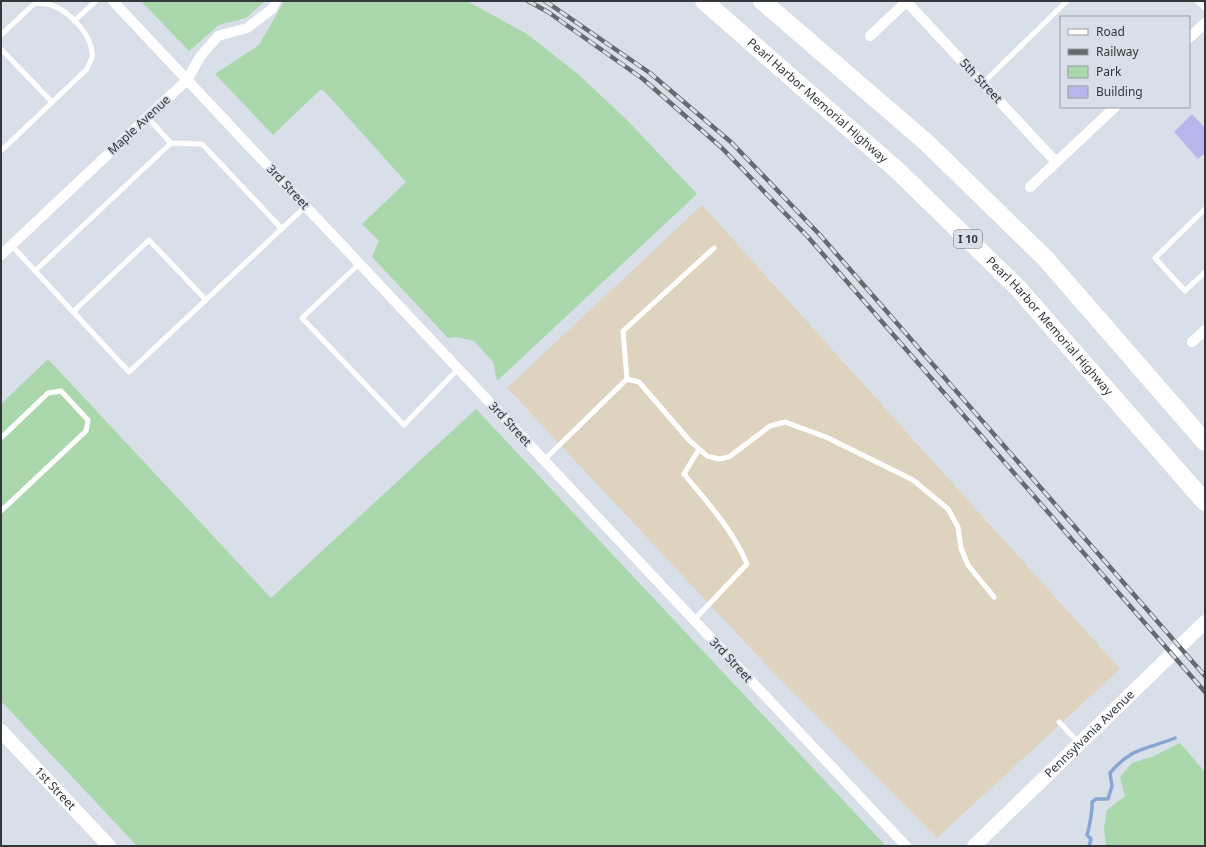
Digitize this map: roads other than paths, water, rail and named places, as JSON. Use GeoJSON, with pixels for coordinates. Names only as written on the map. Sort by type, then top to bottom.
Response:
{"type":"FeatureCollection","features":[{"type":"Feature","properties":{"kind":"highway","name":"Pearl Harbor Memorial Highway"},"geometry":{"type":"LineString","coordinates":[[704,1],[899,172],[1018,288],[1205,502]]}},
{"type":"Feature","properties":{"kind":"highway"},"geometry":{"type":"LineString","coordinates":[[762,1],[927,143],[1046,259],[1205,442]]}},
{"type":"Feature","properties":{"kind":"street","name":"3rd Street"},"geometry":{"type":"LineString","coordinates":[[113,1],[906,846]]}},
{"type":"Feature","properties":{"kind":"street","name":"Maple Avenue"},"geometry":{"type":"LineString","coordinates":[[1,256],[187,80],[200,57],[218,36],[247,28],[272,9],[276,1]]}},
{"type":"Feature","properties":{"kind":"street","name":"5th Street"},"geometry":{"type":"LineString","coordinates":[[907,1],[1056,162]]}},
{"type":"Feature","properties":{"kind":"street"},"geometry":{"type":"LineString","coordinates":[[870,36],[907,1]]}},
{"type":"Feature","properties":{"kind":"street"},"geometry":{"type":"LineString","coordinates":[[1190,37],[1205,23]]}},
{"type":"Feature","properties":{"kind":"street"},"geometry":{"type":"LineString","coordinates":[[1030,187],[1114,108]]}},
{"type":"Feature","properties":{"kind":"street"},"geometry":{"type":"LineString","coordinates":[[1192,342],[1205,330]]}},
{"type":"Feature","properties":{"kind":"street","name":"Pennsylvania Avenue"},"geometry":{"type":"LineString","coordinates":[[974,846],[1205,622]]}},
{"type":"Feature","properties":{"kind":"street","name":"1st Street"},"geometry":{"type":"LineString","coordinates":[[1,731],[109,846]]}},
{"type":"Feature","properties":{"kind":"lane"},"geometry":{"type":"LineString","coordinates":[[74,21],[96,1]]}},
{"type":"Feature","properties":{"kind":"lane"},"geometry":{"type":"LineString","coordinates":[[983,83],[1067,1]]}},
{"type":"Feature","properties":{"kind":"lane"},"geometry":{"type":"LineString","coordinates":[[1197,1],[1205,8]]}},
{"type":"Feature","properties":{"kind":"lane"},"geometry":{"type":"LineString","coordinates":[[1,35],[35,2],[52,6],[74,21],[86,35],[92,58],[87,69],[1,151]]}},
{"type":"Feature","properties":{"kind":"lane"},"geometry":{"type":"LineString","coordinates":[[1,49],[52,102]]}},
{"type":"Feature","properties":{"kind":"lane"},"geometry":{"type":"LineString","coordinates":[[148,117],[171,143]]}},
{"type":"Feature","properties":{"kind":"lane"},"geometry":{"type":"LineString","coordinates":[[35,271],[171,143],[202,144],[282,229]]}},
{"type":"Feature","properties":{"kind":"lane"},"geometry":{"type":"LineString","coordinates":[[12,246],[129,372],[306,206]]}},
{"type":"Feature","properties":{"kind":"lane"},"geometry":{"type":"LineString","coordinates":[[1205,209],[1155,258],[1185,291],[1205,272]]}},
{"type":"Feature","properties":{"kind":"lane"},"geometry":{"type":"LineString","coordinates":[[73,312],[149,240],[206,300]]}},
{"type":"Feature","properties":{"kind":"lane"},"geometry":{"type":"LineString","coordinates":[[627,379],[623,331],[714,248]]}},
{"type":"Feature","properties":{"kind":"lane"},"geometry":{"type":"LineString","coordinates":[[360,264],[302,318],[404,425],[458,369]]}},
{"type":"Feature","properties":{"kind":"lane"},"geometry":{"type":"LineString","coordinates":[[627,379],[638,382],[707,456],[718,459],[729,457],[770,426],[785,422],[826,437],[913,480],[948,509],[958,527],[961,548],[968,565],[994,597]]}},
{"type":"Feature","properties":{"kind":"lane"},"geometry":{"type":"LineString","coordinates":[[544,460],[627,379]]}},
{"type":"Feature","properties":{"kind":"lane"},"geometry":{"type":"LineString","coordinates":[[1,438],[48,393],[61,391],[88,420],[86,431],[1,511]]}},
{"type":"Feature","properties":{"kind":"lane"},"geometry":{"type":"LineString","coordinates":[[694,620],[747,564],[742,551],[724,524],[684,474],[699,449]]}},
{"type":"Feature","properties":{"kind":"lane"},"geometry":{"type":"LineString","coordinates":[[1059,722],[1079,743]]}},
{"type":"Feature","properties":{"kind":"waterway"},"geometry":{"type":"LineString","coordinates":[[1089,846],[1091,839],[1087,835],[1090,824],[1092,802],[1096,799],[1108,799],[1112,786],[1110,773],[1125,758],[1132,754],[1175,738]]}},
{"type":"Feature","properties":{"kind":"railway"},"geometry":{"type":"LineString","coordinates":[[528,1],[548,12],[643,79],[722,148],[808,237],[1205,692]]}},
{"type":"Feature","properties":{"kind":"railway"},"geometry":{"type":"LineString","coordinates":[[545,1],[650,73],[732,143],[820,235],[1205,676]]}}]}
